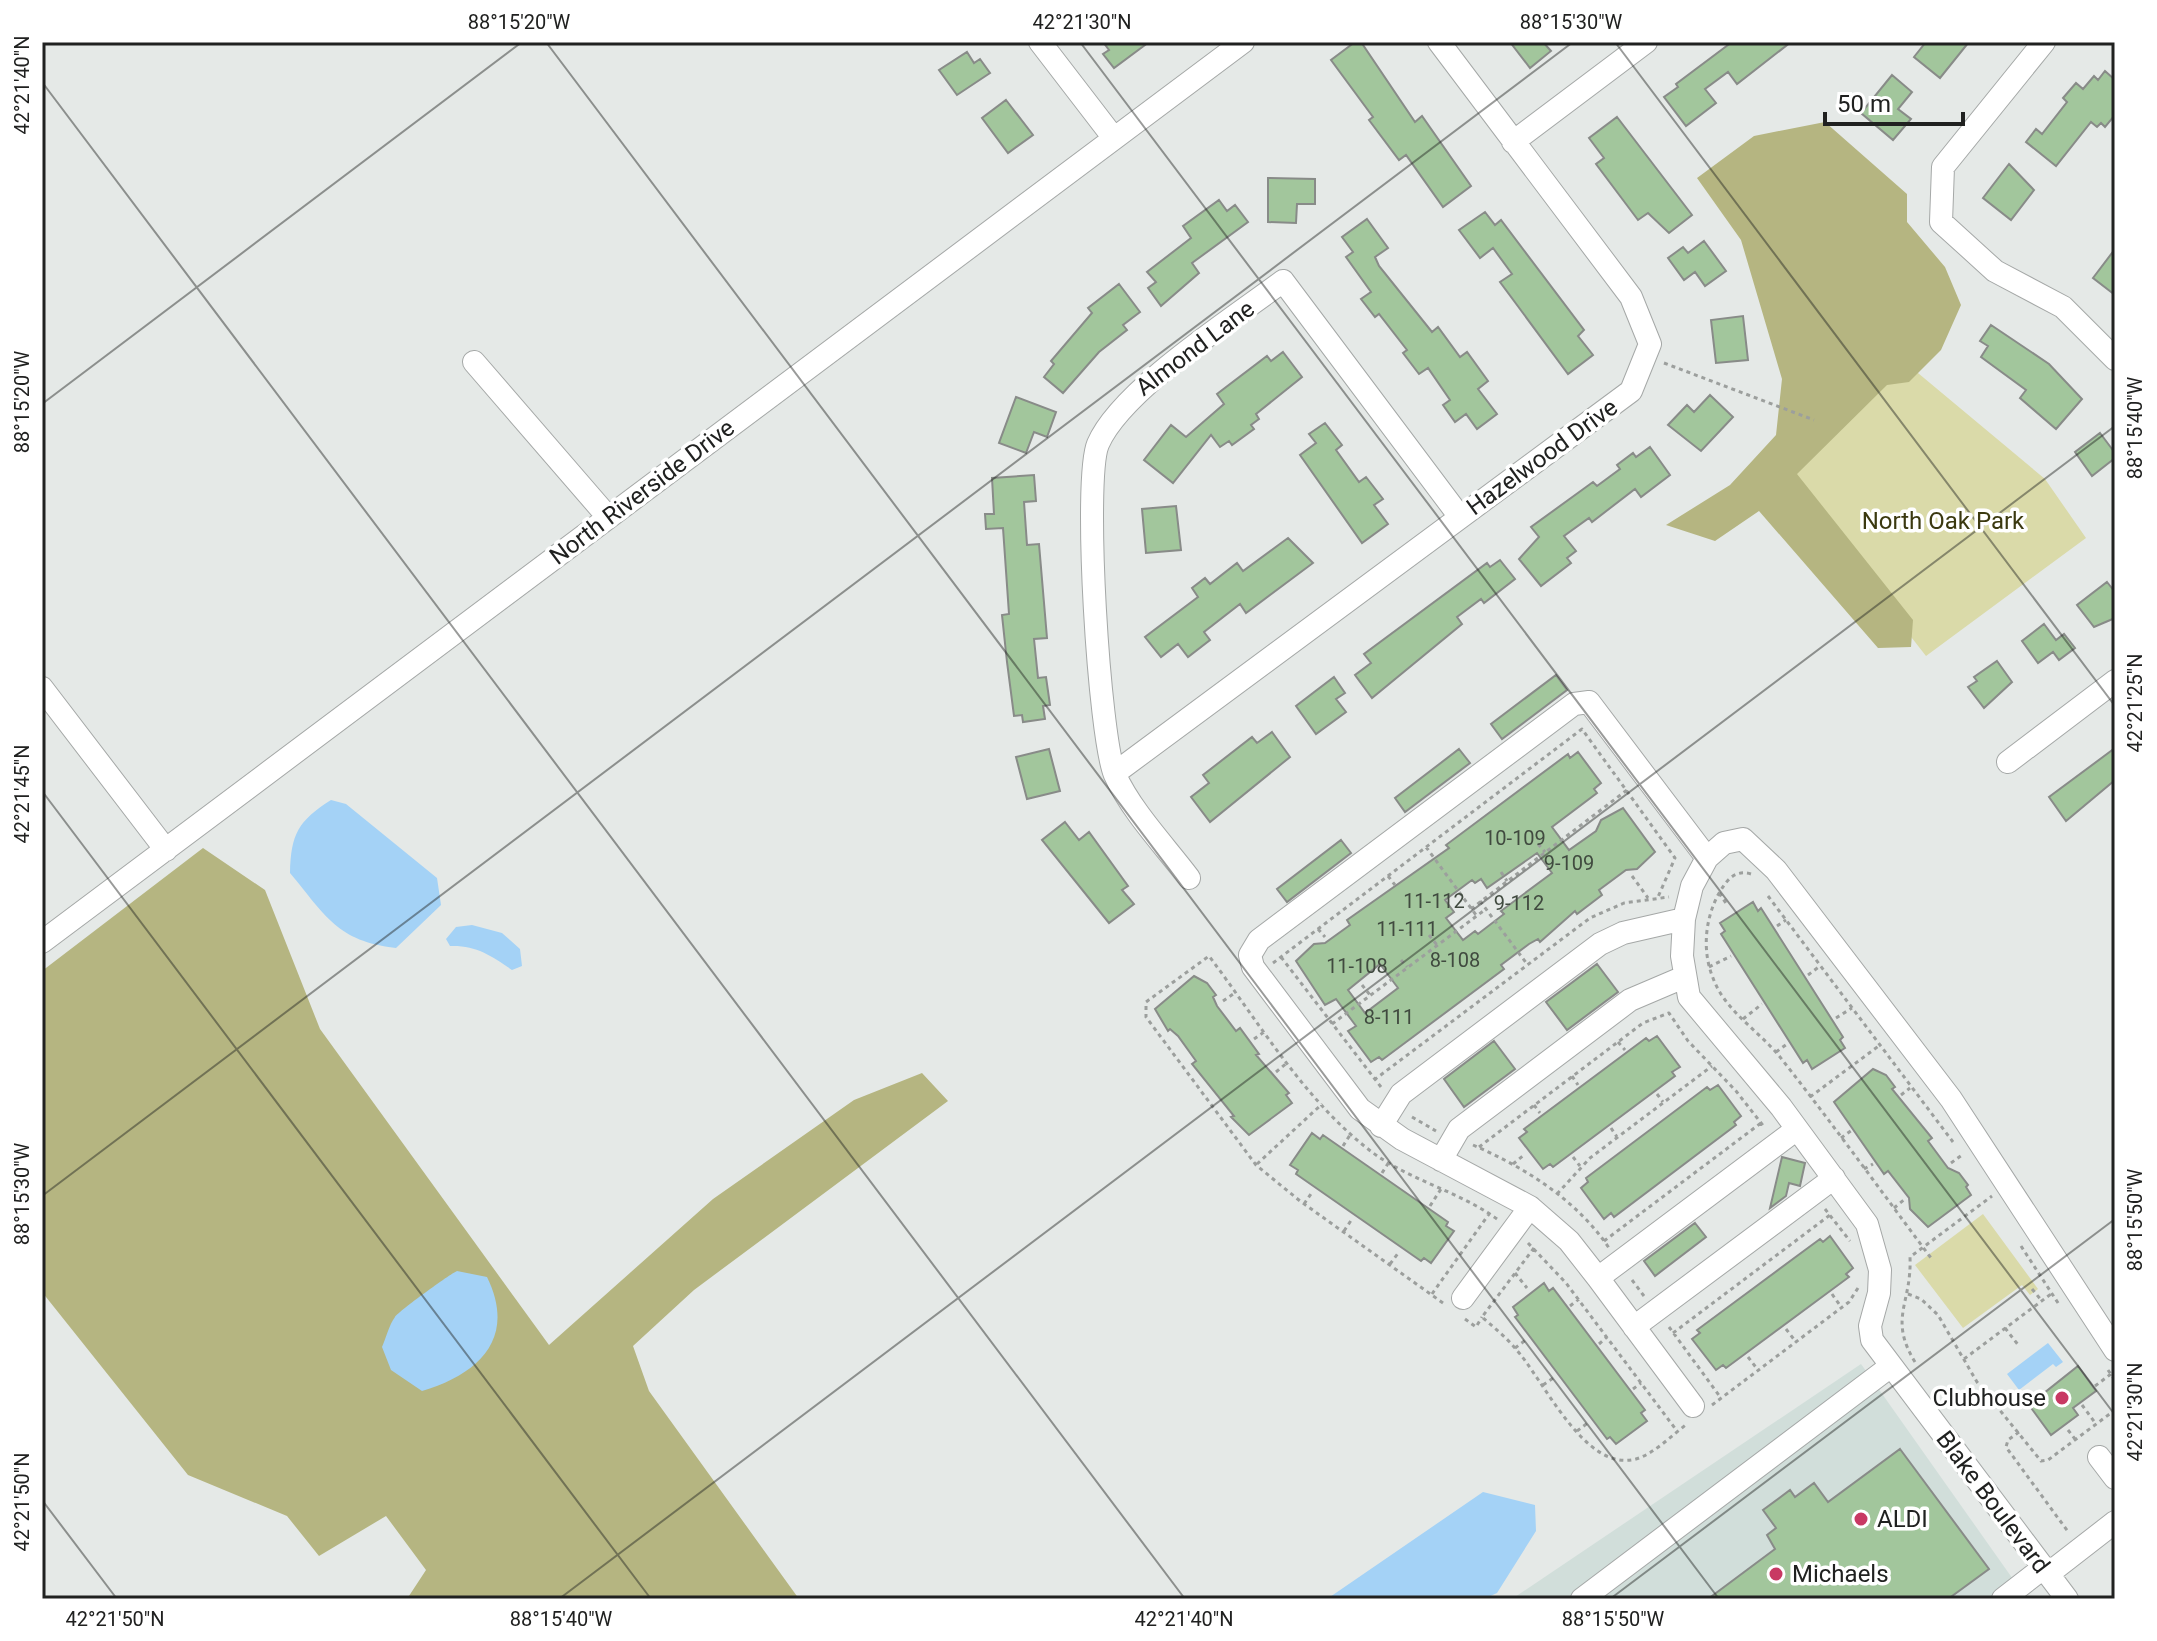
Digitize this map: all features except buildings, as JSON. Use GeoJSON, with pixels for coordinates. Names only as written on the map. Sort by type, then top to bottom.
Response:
{"type":"FeatureCollection","features":[{"type":"Feature","properties":{"kind":"street"},"geometry":{"type":"LineString","coordinates":[[1040,42],[1113,137]]}},
{"type":"Feature","properties":{"kind":"street","name":"North Riverside Drive"},"geometry":{"type":"LineString","coordinates":[[42,942],[1243,42]]}},
{"type":"Feature","properties":{"kind":"street"},"geometry":{"type":"LineString","coordinates":[[1439,42],[1631,297],[1650,344],[1645,356]]}},
{"type":"Feature","properties":{"kind":"street"},"geometry":{"type":"LineString","coordinates":[[1513,142],[1646,42]]}},
{"type":"Feature","properties":{"kind":"street"},"geometry":{"type":"LineString","coordinates":[[2044,42],[1943,167],[1941,222],[1995,271],[2063,307],[2115,359]]}},
{"type":"Feature","properties":{"kind":"street","name":"Almond Lane"},"geometry":{"type":"LineString","coordinates":[[1189,878],[1115,773],[1104,722],[1091,519],[1098,444],[1130,397],[1283,281],[1460,517]]}},
{"type":"Feature","properties":{"kind":"street","name":"Hazelwood Drive"},"geometry":{"type":"LineString","coordinates":[[1115,773],[1631,391],[1645,356]]}},
{"type":"Feature","properties":{"kind":"street"},"geometry":{"type":"LineString","coordinates":[[474,362],[608,517]]}},
{"type":"Feature","properties":{"kind":"street"},"geometry":{"type":"LineString","coordinates":[[2008,762],[2115,681]]}},
{"type":"Feature","properties":{"kind":"street"},"geometry":{"type":"LineString","coordinates":[[42,688],[166,850]]}},
{"type":"Feature","properties":{"kind":"street"},"geometry":{"type":"LineString","coordinates":[[1693,1406],[1569,1241],[1530,1207],[1381,1126],[1348,1098],[1249,960],[1259,940],[1581,701],[1595,706],[1707,858]]}},
{"type":"Feature","properties":{"kind":"street"},"geometry":{"type":"LineString","coordinates":[[1441,1160],[1452,1138],[1630,1000],[1684,977],[1686,909],[1707,858],[1724,843],[1743,839],[1776,870],[1951,1099],[2115,1350]]}},
{"type":"Feature","properties":{"kind":"street"},"geometry":{"type":"LineString","coordinates":[[1381,1126],[1393,1104],[1600,944],[1686,909]]}},
{"type":"Feature","properties":{"kind":"street","name":"Blake Boulevard"},"geometry":{"type":"LineString","coordinates":[[1684,977],[1694,1005],[1797,1129],[1862,1215],[1874,1239],[1881,1279],[1870,1336],[2067,1599]]}},
{"type":"Feature","properties":{"kind":"street"},"geometry":{"type":"LineString","coordinates":[[1598,1278],[1797,1129]]}},
{"type":"Feature","properties":{"kind":"street"},"geometry":{"type":"LineString","coordinates":[[1634,1327],[1834,1178]]}},
{"type":"Feature","properties":{"kind":"street"},"geometry":{"type":"LineString","coordinates":[[1454,1305],[1530,1207]]}},
{"type":"Feature","properties":{"kind":"street"},"geometry":{"type":"LineString","coordinates":[[1582,1599],[1891,1366]]}},
{"type":"Feature","properties":{"kind":"street"},"geometry":{"type":"LineString","coordinates":[[2099,1457],[2115,1478]]}},
{"type":"Feature","properties":{"kind":"street"},"geometry":{"type":"LineString","coordinates":[[2003,1599],[2067,1559],[2115,1522]]}},
{"type":"Feature","properties":{"kind":"path"},"geometry":{"type":"LineString","coordinates":[[1645,356],[1814,420]]}},
{"type":"Feature","properties":{"kind":"path"},"geometry":{"type":"LineString","coordinates":[[1258,974],[1582,729],[1675,858],[1658,897]]}},
{"type":"Feature","properties":{"kind":"path"},"geometry":{"type":"LineString","coordinates":[[1546,756],[1551,763]]}},
{"type":"Feature","properties":{"kind":"path"},"geometry":{"type":"LineString","coordinates":[[1471,909],[1627,790]]}},
{"type":"Feature","properties":{"kind":"path"},"geometry":{"type":"LineString","coordinates":[[1501,791],[1505,797]]}},
{"type":"Feature","properties":{"kind":"path"},"geometry":{"type":"LineString","coordinates":[[1584,810],[1594,827]]}},
{"type":"Feature","properties":{"kind":"path"},"geometry":{"type":"LineString","coordinates":[[1460,822],[1465,828]]}},
{"type":"Feature","properties":{"kind":"path"},"geometry":{"type":"LineString","coordinates":[[1538,844],[1545,852]]}},
{"type":"Feature","properties":{"kind":"path"},"geometry":{"type":"LineString","coordinates":[[1426,847],[1476,916]]}},
{"type":"Feature","properties":{"kind":"path"},"geometry":{"type":"LineString","coordinates":[[1551,847],[1555,852]]}},
{"type":"Feature","properties":{"kind":"path"},"geometry":{"type":"LineString","coordinates":[[1522,870],[1527,877]]}},
{"type":"Feature","properties":{"kind":"path"},"geometry":{"type":"LineString","coordinates":[[1501,872],[1507,881]]}},
{"type":"Feature","properties":{"kind":"path"},"geometry":{"type":"LineString","coordinates":[[1754,877],[1738,873],[1719,893],[1707,926],[1709,967],[1720,992],[1776,1052],[1931,1258]]}},
{"type":"Feature","properties":{"kind":"path"},"geometry":{"type":"LineString","coordinates":[[1388,876],[1395,885]]}},
{"type":"Feature","properties":{"kind":"path"},"geometry":{"type":"LineString","coordinates":[[1632,876],[1648,898]]}},
{"type":"Feature","properties":{"kind":"path"},"geometry":{"type":"LineString","coordinates":[[1762,888],[1953,1143]]}},
{"type":"Feature","properties":{"kind":"path"},"geometry":{"type":"LineString","coordinates":[[1719,893],[1728,906]]}},
{"type":"Feature","properties":{"kind":"path"},"geometry":{"type":"LineString","coordinates":[[1374,1080],[1598,913],[1658,897],[1686,909]]}},
{"type":"Feature","properties":{"kind":"path"},"geometry":{"type":"LineString","coordinates":[[1356,901],[1360,907]]}},
{"type":"Feature","properties":{"kind":"path"},"geometry":{"type":"LineString","coordinates":[[1480,901],[1527,964]]}},
{"type":"Feature","properties":{"kind":"path"},"geometry":{"type":"LineString","coordinates":[[1593,907],[1598,913]]}},
{"type":"Feature","properties":{"kind":"path"},"geometry":{"type":"LineString","coordinates":[[1331,1025],[1486,909]]}},
{"type":"Feature","properties":{"kind":"path"},"geometry":{"type":"LineString","coordinates":[[1777,926],[1786,920]]}},
{"type":"Feature","properties":{"kind":"path"},"geometry":{"type":"LineString","coordinates":[[1318,929],[1325,937]]}},
{"type":"Feature","properties":{"kind":"path"},"geometry":{"type":"LineString","coordinates":[[1562,929],[1566,935]]}},
{"type":"Feature","properties":{"kind":"path"},"geometry":{"type":"LineString","coordinates":[[1429,935],[1437,945]]}},
{"type":"Feature","properties":{"kind":"path"},"geometry":{"type":"LineString","coordinates":[[1451,935],[1455,941]]}},
{"type":"Feature","properties":{"kind":"path"},"geometry":{"type":"LineString","coordinates":[[1209,956],[1146,1002],[1146,1017],[1256,1165],[1304,1204],[1432,1294],[1454,1305],[1476,1327],[1482,1317]]}},
{"type":"Feature","properties":{"kind":"path"},"geometry":{"type":"LineString","coordinates":[[1709,967],[1731,956]]}},
{"type":"Feature","properties":{"kind":"path"},"geometry":{"type":"LineString","coordinates":[[1281,957],[1393,1104],[1428,1128],[1452,1138]]}},
{"type":"Feature","properties":{"kind":"path"},"geometry":{"type":"LineString","coordinates":[[1401,960],[1407,967]]}},
{"type":"Feature","properties":{"kind":"path"},"geometry":{"type":"LineString","coordinates":[[1413,963],[1418,969]]}},
{"type":"Feature","properties":{"kind":"path"},"geometry":{"type":"LineString","coordinates":[[1808,975],[1820,966]]}},
{"type":"Feature","properties":{"kind":"path"},"geometry":{"type":"LineString","coordinates":[[1490,984],[1494,989]]}},
{"type":"Feature","properties":{"kind":"path"},"geometry":{"type":"LineString","coordinates":[[1362,985],[1373,1004]]}},
{"type":"Feature","properties":{"kind":"path"},"geometry":{"type":"LineString","coordinates":[[1223,1001],[1236,992]]}},
{"type":"Feature","properties":{"kind":"path"},"geometry":{"type":"LineString","coordinates":[[1743,1019],[1762,1004]]}},
{"type":"Feature","properties":{"kind":"path"},"geometry":{"type":"LineString","coordinates":[[1836,1018],[1852,1008]]}},
{"type":"Feature","properties":{"kind":"path"},"geometry":{"type":"LineString","coordinates":[[1452,1012],[1456,1018]]}},
{"type":"Feature","properties":{"kind":"path"},"geometry":{"type":"LineString","coordinates":[[1479,1147],[1643,1023],[1669,1013],[1688,1041],[1776,1144]]}},
{"type":"Feature","properties":{"kind":"path"},"geometry":{"type":"LineString","coordinates":[[1254,1039],[1265,1031]]}},
{"type":"Feature","properties":{"kind":"path"},"geometry":{"type":"LineString","coordinates":[[1168,1047],[1176,1041]]}},
{"type":"Feature","properties":{"kind":"path"},"geometry":{"type":"LineString","coordinates":[[1618,1042],[1625,1050]]}},
{"type":"Feature","properties":{"kind":"path"},"geometry":{"type":"LineString","coordinates":[[1776,1052],[1787,1044]]}},
{"type":"Feature","properties":{"kind":"path"},"geometry":{"type":"LineString","coordinates":[[1810,1097],[1880,1045]]}},
{"type":"Feature","properties":{"kind":"path"},"geometry":{"type":"LineString","coordinates":[[1405,1048],[1410,1053]]}},
{"type":"Feature","properties":{"kind":"path"},"geometry":{"type":"LineString","coordinates":[[1276,1072],[1288,1062]]}},
{"type":"Feature","properties":{"kind":"path"},"geometry":{"type":"LineString","coordinates":[[1557,1194],[1580,1166],[1712,1066]]}},
{"type":"Feature","properties":{"kind":"path"},"geometry":{"type":"LineString","coordinates":[[1572,1076],[1578,1085]]}},
{"type":"Feature","properties":{"kind":"path"},"geometry":{"type":"LineString","coordinates":[[1834,1080],[1837,1085]]}},
{"type":"Feature","properties":{"kind":"path"},"geometry":{"type":"LineString","coordinates":[[1197,1085],[1202,1082]]}},
{"type":"Feature","properties":{"kind":"path"},"geometry":{"type":"LineString","coordinates":[[1901,1095],[1911,1087]]}},
{"type":"Feature","properties":{"kind":"path"},"geometry":{"type":"LineString","coordinates":[[1679,1091],[1685,1099]]}},
{"type":"Feature","properties":{"kind":"path"},"geometry":{"type":"LineString","coordinates":[[1657,1094],[1663,1102]]}},
{"type":"Feature","properties":{"kind":"path"},"geometry":{"type":"LineString","coordinates":[[1256,1165],[1322,1104]]}},
{"type":"Feature","properties":{"kind":"path"},"geometry":{"type":"LineString","coordinates":[[1534,1105],[1540,1113]]}},
{"type":"Feature","properties":{"kind":"path"},"geometry":{"type":"LineString","coordinates":[[1218,1114],[1225,1108]]}},
{"type":"Feature","properties":{"kind":"path"},"geometry":{"type":"LineString","coordinates":[[1926,1122],[1933,1116]]}},
{"type":"Feature","properties":{"kind":"path"},"geometry":{"type":"LineString","coordinates":[[1641,1119],[1647,1126]]}},
{"type":"Feature","properties":{"kind":"path"},"geometry":{"type":"LineString","coordinates":[[1603,1241],[1761,1123]]}},
{"type":"Feature","properties":{"kind":"path"},"geometry":{"type":"LineString","coordinates":[[1611,1128],[1617,1137]]}},
{"type":"Feature","properties":{"kind":"path"},"geometry":{"type":"LineString","coordinates":[[1841,1138],[1852,1130]]}},
{"type":"Feature","properties":{"kind":"path"},"geometry":{"type":"LineString","coordinates":[[1343,1146],[1351,1134]]}},
{"type":"Feature","properties":{"kind":"path"},"geometry":{"type":"LineString","coordinates":[[1718,1143],[1724,1151]]}},
{"type":"Feature","properties":{"kind":"path"},"geometry":{"type":"LineString","coordinates":[[1595,1154],[1601,1161]]}},
{"type":"Feature","properties":{"kind":"path"},"geometry":{"type":"LineString","coordinates":[[1513,1164],[1524,1155]]}},
{"type":"Feature","properties":{"kind":"path"},"geometry":{"type":"LineString","coordinates":[[1951,1163],[1962,1155]]}},
{"type":"Feature","properties":{"kind":"path"},"geometry":{"type":"LineString","coordinates":[[1573,1157],[1580,1166]]}},
{"type":"Feature","properties":{"kind":"path"},"geometry":{"type":"LineString","coordinates":[[1382,1173],[1389,1162]]}},
{"type":"Feature","properties":{"kind":"path"},"geometry":{"type":"LineString","coordinates":[[1864,1169],[1873,1164]]}},
{"type":"Feature","properties":{"kind":"path"},"geometry":{"type":"LineString","coordinates":[[1680,1172],[1686,1179]]}},
{"type":"Feature","properties":{"kind":"path"},"geometry":{"type":"LineString","coordinates":[[1430,1206],[1442,1188]]}},
{"type":"Feature","properties":{"kind":"path"},"geometry":{"type":"LineString","coordinates":[[1304,1204],[1313,1191]]}},
{"type":"Feature","properties":{"kind":"path"},"geometry":{"type":"LineString","coordinates":[[1916,1363],[1901,1337],[1910,1257],[1992,1196],[1989,1191]]}},
{"type":"Feature","properties":{"kind":"path"},"geometry":{"type":"LineString","coordinates":[[1894,1208],[1905,1199]]}},
{"type":"Feature","properties":{"kind":"path"},"geometry":{"type":"LineString","coordinates":[[1635,1207],[1640,1214]]}},
{"type":"Feature","properties":{"kind":"path"},"geometry":{"type":"LineString","coordinates":[[1581,1216],[1587,1212]]}},
{"type":"Feature","properties":{"kind":"path"},"geometry":{"type":"LineString","coordinates":[[1432,1294],[1489,1214]]}},
{"type":"Feature","properties":{"kind":"path"},"geometry":{"type":"LineString","coordinates":[[1673,1333],[1830,1215]]}},
{"type":"Feature","properties":{"kind":"path"},"geometry":{"type":"LineString","coordinates":[[1344,1231],[1352,1219]]}},
{"type":"Feature","properties":{"kind":"path"},"geometry":{"type":"LineString","coordinates":[[1512,1231],[1539,1253],[1579,1299],[1677,1431]]}},
{"type":"Feature","properties":{"kind":"path"},"geometry":{"type":"LineString","coordinates":[[1793,1243],[1798,1248]]}},
{"type":"Feature","properties":{"kind":"path"},"geometry":{"type":"LineString","coordinates":[[1390,1264],[1399,1252]]}},
{"type":"Feature","properties":{"kind":"path"},"geometry":{"type":"LineString","coordinates":[[1619,1262],[1721,1398]]}},
{"type":"Feature","properties":{"kind":"path"},"geometry":{"type":"LineString","coordinates":[[1515,1273],[1527,1288]]}},
{"type":"Feature","properties":{"kind":"path"},"geometry":{"type":"LineString","coordinates":[[1748,1277],[1752,1283]]}},
{"type":"Feature","properties":{"kind":"path"},"geometry":{"type":"LineString","coordinates":[[2032,1289],[2042,1301]]}},
{"type":"Feature","properties":{"kind":"path"},"geometry":{"type":"LineString","coordinates":[[1832,1294],[1842,1308]]}},
{"type":"Feature","properties":{"kind":"path"},"geometry":{"type":"LineString","coordinates":[[1908,1294],[1921,1299],[1938,1315],[1981,1388],[2044,1461],[2115,1410]]}},
{"type":"Feature","properties":{"kind":"path"},"geometry":{"type":"LineString","coordinates":[[1964,1359],[2051,1294]]}},
{"type":"Feature","properties":{"kind":"path"},"geometry":{"type":"LineString","coordinates":[[1570,1306],[1579,1299]]}},
{"type":"Feature","properties":{"kind":"path"},"geometry":{"type":"LineString","coordinates":[[1709,1306],[1714,1311]]}},
{"type":"Feature","properties":{"kind":"path"},"geometry":{"type":"LineString","coordinates":[[2005,1328],[2019,1346]]}},
{"type":"Feature","properties":{"kind":"path"},"geometry":{"type":"LineString","coordinates":[[1786,1329],[1796,1342]]}},
{"type":"Feature","properties":{"kind":"path"},"geometry":{"type":"LineString","coordinates":[[1599,1344],[1607,1337]]}},
{"type":"Feature","properties":{"kind":"path"},"geometry":{"type":"LineString","coordinates":[[1515,1348],[1527,1339]]}},
{"type":"Feature","properties":{"kind":"path"},"geometry":{"type":"LineString","coordinates":[[1748,1357],[1758,1370]]}},
{"type":"Feature","properties":{"kind":"path"},"geometry":{"type":"LineString","coordinates":[[2095,1386],[2111,1374]]}},
{"type":"Feature","properties":{"kind":"path"},"geometry":{"type":"LineString","coordinates":[[1543,1385],[1556,1376]]}},
{"type":"Feature","properties":{"kind":"path"},"geometry":{"type":"LineString","coordinates":[[1633,1389],[1641,1383]]}},
{"type":"Feature","properties":{"kind":"path"},"geometry":{"type":"LineString","coordinates":[[2082,1405],[2096,1424]]}},
{"type":"Feature","properties":{"kind":"path"},"geometry":{"type":"LineString","coordinates":[[1577,1431],[1589,1422]]}},
{"type":"Feature","properties":{"kind":"path"},"geometry":{"type":"LineString","coordinates":[[2068,1430],[2075,1440]]}},
{"type":"Feature","properties":{"kind":"path"},"geometry":{"type":"LineString","coordinates":[[2019,1432],[2008,1440],[2006,1447],[2068,1531],[2068,1538],[2057,1547],[2067,1559]]}},
{"type":"Feature","properties":{"kind":"shaded area"},"geometry":{"type":"Polygon","coordinates":[[[1861,1364],[2027,1599],[1512,1599],[1861,1364]]]}},
{"type":"Feature","properties":{"kind":"green space"},"geometry":{"type":"Polygon","coordinates":[[[1825,122],[1907,194],[1907,222],[1945,267],[1961,305],[1941,350],[1909,382],[1887,385],[1797,474],[1913,620],[1911,647],[1878,648],[1759,511],[1715,541],[1666,525],[1730,485],[1776,435],[1782,379],[1741,240],[1697,178],[1754,136],[1825,122]]]}},
{"type":"Feature","properties":{"kind":"green space","name":"North Oak Park"},"geometry":{"type":"Polygon","coordinates":[[[1900,358],[2045,479],[2086,538],[1926,656],[1768,454],[1900,358]]]}},
{"type":"Feature","properties":{"kind":"green space"},"geometry":{"type":"Polygon","coordinates":[[[203,848],[265,890],[320,1029],[549,1345],[713,1199],[854,1100],[922,1073],[948,1101],[694,1290],[633,1346],[649,1391],[799,1599],[407,1599],[426,1570],[386,1516],[319,1556],[287,1516],[188,1475],[42,1292],[42,971],[203,848]]]}},
{"type":"Feature","properties":{"kind":"green space"},"geometry":{"type":"Polygon","coordinates":[[[1983,1214],[2038,1289],[2030,1295],[2022,1285],[1963,1328],[1915,1265],[1983,1214]]]}},
{"type":"Feature","properties":{"kind":"water"},"geometry":{"type":"Polygon","coordinates":[[[331,800],[346,804],[437,878],[441,905],[396,948],[376,945],[346,933],[324,914],[290,873],[292,848],[298,830],[331,800]]]}},
{"type":"Feature","properties":{"kind":"water"},"geometry":{"type":"Polygon","coordinates":[[[472,925],[502,933],[520,949],[522,966],[512,970],[476,949],[450,946],[446,939],[456,927],[472,925]]]}},
{"type":"Feature","properties":{"kind":"water"},"geometry":{"type":"Polygon","coordinates":[[[457,1271],[487,1277],[498,1318],[495,1335],[476,1364],[442,1384],[422,1391],[391,1370],[382,1347],[395,1317],[457,1271]]]}},
{"type":"Feature","properties":{"kind":"water"},"geometry":{"type":"Polygon","coordinates":[[[2048,1343],[2063,1362],[2056,1367],[2053,1364],[2019,1390],[2007,1374],[2048,1343]]]}},
{"type":"Feature","properties":{"kind":"water"},"geometry":{"type":"Polygon","coordinates":[[[1483,1492],[1535,1505],[1536,1531],[1497,1593],[1484,1599],[1327,1599],[1483,1492]]]}},
{"type":"Feature","properties":{"kind":"place","name":"Clubhouse"},"geometry":{"type":"Point","coordinates":[2062,1398]}},
{"type":"Feature","properties":{"kind":"place","name":"ALDI"},"geometry":{"type":"Point","coordinates":[1861,1519]}},
{"type":"Feature","properties":{"kind":"place","name":"Michaels"},"geometry":{"type":"Point","coordinates":[1776,1574]}}]}
